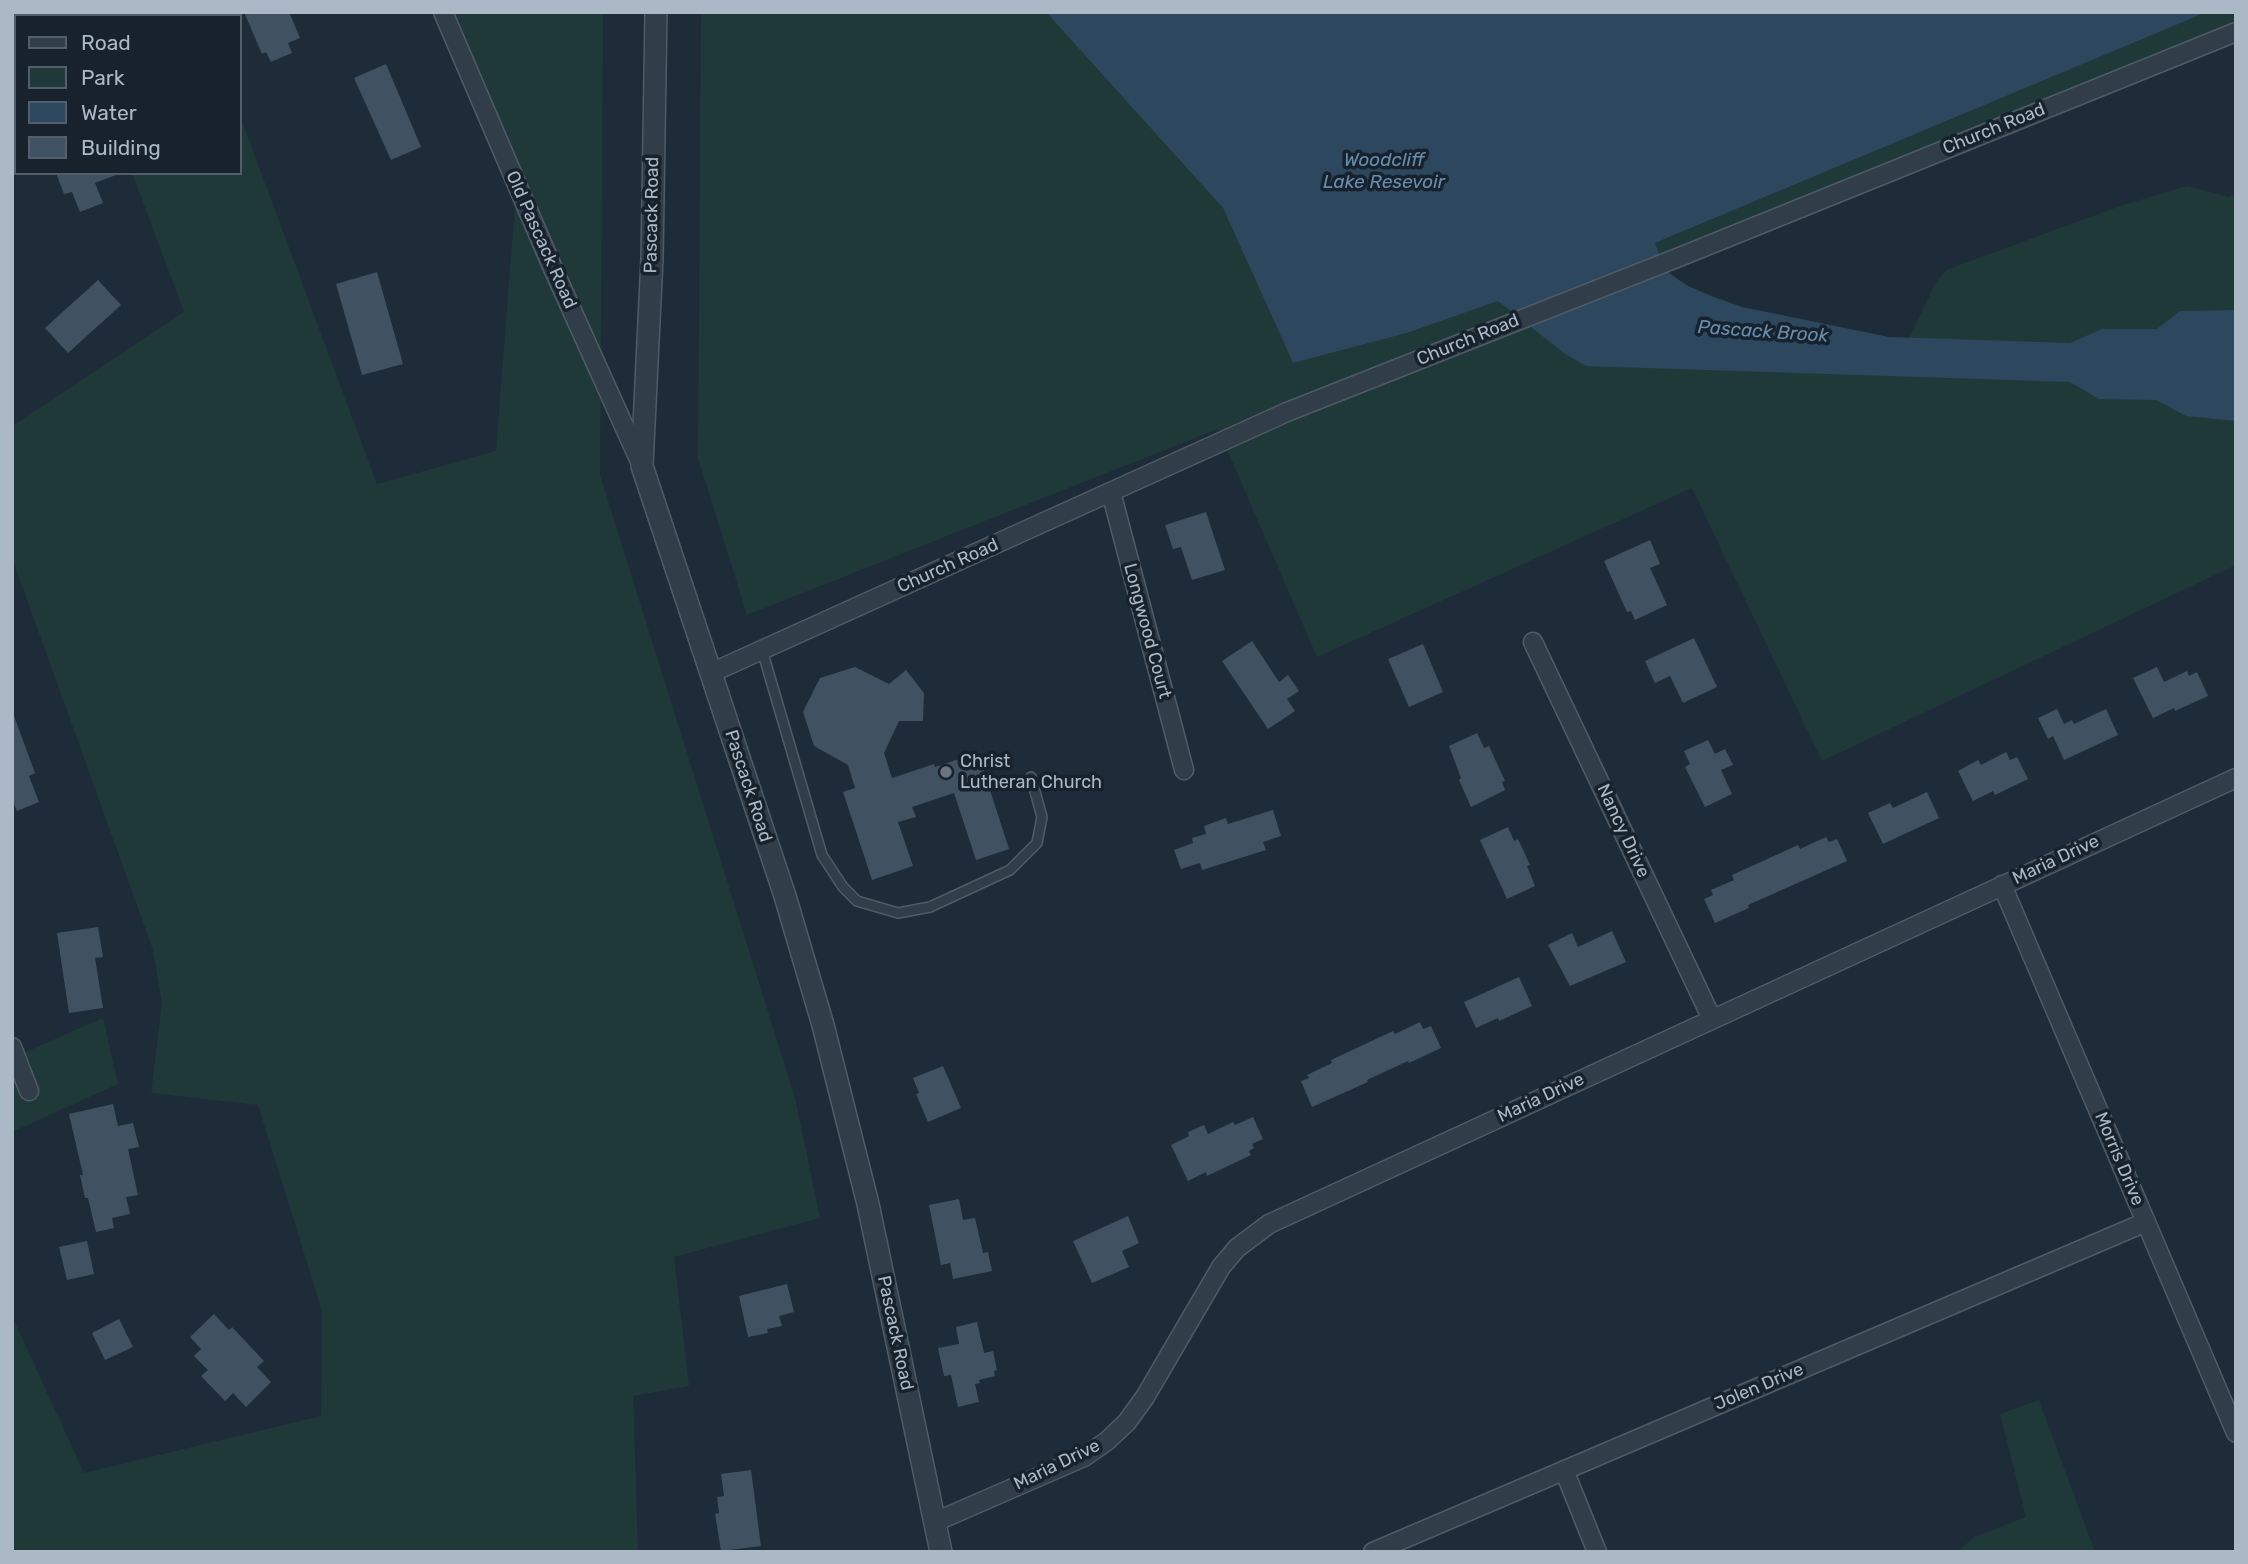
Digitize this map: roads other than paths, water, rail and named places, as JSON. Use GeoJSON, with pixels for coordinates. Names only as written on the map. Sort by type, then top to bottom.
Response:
{"type":"FeatureCollection","features":[{"type":"Feature","properties":{"kind":"street","name":"Old Pascack Road"},"geometry":{"type":"LineString","coordinates":[[443,12],[551,264],[642,466]]}},
{"type":"Feature","properties":{"kind":"street","name":"Pascack Road"},"geometry":{"type":"LineString","coordinates":[[656,12],[652,259],[642,466],[785,896],[823,1025],[868,1204],[941,1552]]}},
{"type":"Feature","properties":{"kind":"street","name":"Church Road"},"geometry":{"type":"LineString","coordinates":[[711,673],[1287,412],[2236,32]]}},
{"type":"Feature","properties":{"kind":"street","name":"Longwood Court"},"geometry":{"type":"LineString","coordinates":[[1111,492],[1184,770]]}},
{"type":"Feature","properties":{"kind":"street","name":"Nancy Drive"},"geometry":{"type":"LineString","coordinates":[[1534,642],[1712,1019]]}},
{"type":"Feature","properties":{"kind":"street","name":"Maria Drive"},"geometry":{"type":"LineString","coordinates":[[935,1522],[1084,1457],[1107,1441],[1127,1422],[1145,1397],[1221,1267],[1237,1248],[1258,1230],[2236,778]]}},
{"type":"Feature","properties":{"kind":"street","name":"Morris Drive"},"geometry":{"type":"LineString","coordinates":[[2002,885],[2236,1433]]}},
{"type":"Feature","properties":{"kind":"street"},"geometry":{"type":"LineString","coordinates":[[12,1047],[29,1091]]}},
{"type":"Feature","properties":{"kind":"street","name":"Jolen Drive"},"geometry":{"type":"LineString","coordinates":[[1373,1552],[2146,1222]]}},
{"type":"Feature","properties":{"kind":"street"},"geometry":{"type":"LineString","coordinates":[[1564,1470],[1597,1552]]}},
{"type":"Feature","properties":{"kind":"lane"},"geometry":{"type":"LineString","coordinates":[[762,650],[822,855],[843,887],[857,901],[898,913],[930,908],[1010,870],[1037,843],[1042,817],[1031,777]]}},
{"type":"Feature","properties":{"kind":"water","name":"Woodcliff Lake Resevoir"},"geometry":{"type":"Polygon","coordinates":[[[1046,12],[2207,12],[1655,243],[1666,271],[1686,285],[1708,295],[1742,307],[1889,337],[2070,343],[2102,329],[2157,329],[2180,311],[2236,310],[2236,421],[2186,416],[2156,400],[2099,399],[2070,382],[1586,366],[1564,353],[1498,301],[1407,333],[1293,363],[1223,208],[1046,12]]]}},
{"type":"Feature","properties":{"kind":"place","name":"Christ Lutheran Church"},"geometry":{"type":"Point","coordinates":[946,772]}},
{"type":"Feature","properties":{"kind":"water label","name":"Pascack Brook"},"geometry":{"type":"Point","coordinates":[1763,332]}}]}
